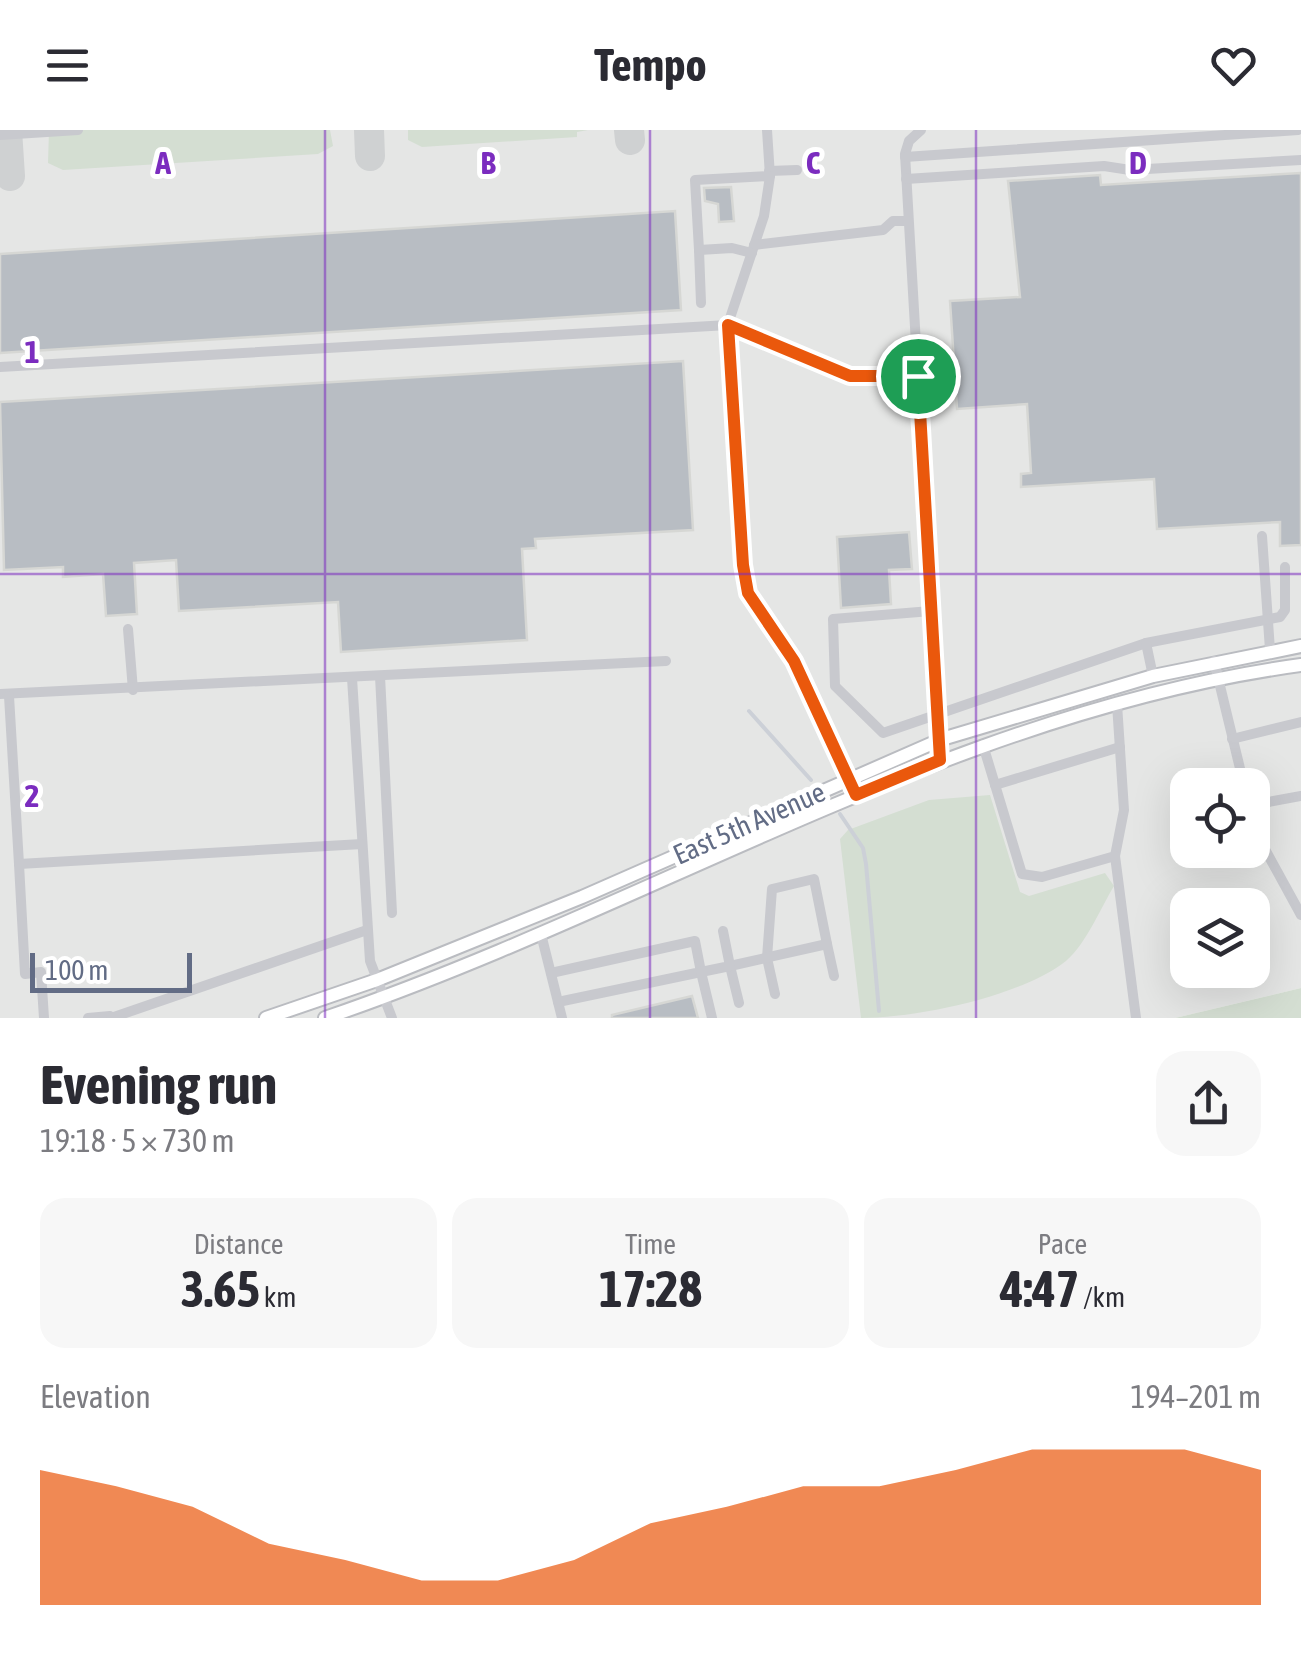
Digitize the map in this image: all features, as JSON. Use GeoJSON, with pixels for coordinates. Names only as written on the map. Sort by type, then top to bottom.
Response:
{"type":"FeatureCollection","features":[{"type":"Feature","properties":{"kind":"main road","name":"East 5th Avenue"},"geometry":{"type":"LineString","coordinates":[[266,1018],[377,980],[582,897],[939,741],[1153,676],[1301,646]]}},
{"type":"Feature","properties":{"kind":"main road","name":"East 5th Avenue"},"geometry":{"type":"LineString","coordinates":[[326,1018],[540,934],[940,760],[1117,704],[1301,665]]}},
{"type":"Feature","properties":{"kind":"street"},"geometry":{"type":"LineString","coordinates":[[0,135],[78,130]]}},
{"type":"Feature","properties":{"kind":"street"},"geometry":{"type":"LineString","coordinates":[[766,130],[770,174],[753,249],[728,325],[743,565],[748,593],[794,661],[856,795]]}},
{"type":"Feature","properties":{"kind":"street"},"geometry":{"type":"LineString","coordinates":[[921,130],[909,141],[905,157],[940,760]]}},
{"type":"Feature","properties":{"kind":"street"},"geometry":{"type":"LineString","coordinates":[[905,157],[1298,130]]}},
{"type":"Feature","properties":{"kind":"street"},"geometry":{"type":"LineString","coordinates":[[906,180],[1104,166],[1130,170],[1301,160]]}},
{"type":"Feature","properties":{"kind":"street"},"geometry":{"type":"LineString","coordinates":[[701,303],[695,180],[797,170]]}},
{"type":"Feature","properties":{"kind":"street"},"geometry":{"type":"LineString","coordinates":[[699,250],[753,249],[883,230],[893,221],[908,221]]}},
{"type":"Feature","properties":{"kind":"street"},"geometry":{"type":"LineString","coordinates":[[0,367],[728,325],[850,376],[918,376]]}},
{"type":"Feature","properties":{"kind":"street"},"geometry":{"type":"LineString","coordinates":[[1262,536],[1270,650]]}},
{"type":"Feature","properties":{"kind":"street"},"geometry":{"type":"LineString","coordinates":[[931,611],[833,618],[835,686],[883,733],[1146,642],[1268,619],[1285,610],[1286,567]]}},
{"type":"Feature","properties":{"kind":"street"},"geometry":{"type":"LineString","coordinates":[[128,629],[133,690]]}},
{"type":"Feature","properties":{"kind":"street"},"geometry":{"type":"LineString","coordinates":[[1146,642],[1153,676]]}},
{"type":"Feature","properties":{"kind":"street"},"geometry":{"type":"LineString","coordinates":[[44,1018],[42,972],[25,974],[5,695],[666,661]]}},
{"type":"Feature","properties":{"kind":"street"},"geometry":{"type":"LineString","coordinates":[[1214,661],[1240,768]]}},
{"type":"Feature","properties":{"kind":"street"},"geometry":{"type":"LineString","coordinates":[[380,676],[392,913]]}},
{"type":"Feature","properties":{"kind":"street"},"geometry":{"type":"LineString","coordinates":[[352,678],[370,961],[392,1018]]}},
{"type":"Feature","properties":{"kind":"street"},"geometry":{"type":"LineString","coordinates":[[1117,704],[1124,810],[1115,856],[1136,1018]]}},
{"type":"Feature","properties":{"kind":"street"},"geometry":{"type":"LineString","coordinates":[[1232,738],[1301,722]]}},
{"type":"Feature","properties":{"kind":"street"},"geometry":{"type":"LineString","coordinates":[[983,745],[1022,874],[1042,877],[1115,856]]}},
{"type":"Feature","properties":{"kind":"street"},"geometry":{"type":"LineString","coordinates":[[995,785],[1120,747]]}},
{"type":"Feature","properties":{"kind":"street"},"geometry":{"type":"LineString","coordinates":[[1270,802],[1301,796]]}},
{"type":"Feature","properties":{"kind":"street"},"geometry":{"type":"LineString","coordinates":[[19,864],[362,844]]}},
{"type":"Feature","properties":{"kind":"street"},"geometry":{"type":"LineString","coordinates":[[1270,857],[1301,915]]}},
{"type":"Feature","properties":{"kind":"street"},"geometry":{"type":"LineString","coordinates":[[775,994],[767,958],[772,889],[814,879],[834,976]]}},
{"type":"Feature","properties":{"kind":"street"},"geometry":{"type":"LineString","coordinates":[[88,1018],[110,1017],[368,930]]}},
{"type":"Feature","properties":{"kind":"street"},"geometry":{"type":"LineString","coordinates":[[723,932],[739,1002]]}},
{"type":"Feature","properties":{"kind":"street"},"geometry":{"type":"LineString","coordinates":[[540,934],[562,1018]]}},
{"type":"Feature","properties":{"kind":"street"},"geometry":{"type":"LineString","coordinates":[[551,973],[695,942],[712,1018]]}},
{"type":"Feature","properties":{"kind":"street"},"geometry":{"type":"LineString","coordinates":[[558,1002],[828,944]]}},
{"type":"Feature","properties":{"kind":"shaded area"},"geometry":{"type":"Polygon","coordinates":[[[0,130],[1301,130],[1301,988],[1175,1018],[0,1018],[0,130]]]}},
{"type":"Feature","properties":{"kind":"shaded area"},"geometry":{"type":"Polygon","coordinates":[[[49,130],[330,130],[333,146],[318,154],[63,170],[48,163],[49,130]]]}},
{"type":"Feature","properties":{"kind":"shaded area"},"geometry":{"type":"Polygon","coordinates":[[[408,130],[588,130],[577,132],[577,137],[422,147],[408,140],[408,130]]]}},
{"type":"Feature","properties":{"kind":"shaded area"},"geometry":{"type":"Polygon","coordinates":[[[990,795],[1020,892],[1029,896],[1105,873],[1114,886],[1091,928],[1062,964],[1019,986],[937,1010],[861,1018],[840,839],[848,830],[929,800],[990,795]]]}},
{"type":"Feature","properties":{"kind":"shaded area"},"geometry":{"type":"Polygon","coordinates":[[[1301,988],[1301,1018],[1175,1018],[1301,988]]]}},
{"type":"Feature","properties":{"kind":"building"},"geometry":{"type":"Polygon","coordinates":[[[1301,173],[1301,545],[1280,546],[1280,522],[1157,529],[1154,479],[1021,487],[1021,474],[1031,473],[1027,404],[957,409],[950,301],[1020,297],[1008,181],[1100,175],[1101,185],[1301,173]]]}},
{"type":"Feature","properties":{"kind":"building"},"geometry":{"type":"Polygon","coordinates":[[[731,187],[734,221],[719,222],[718,204],[705,201],[704,188],[731,187]]]}},
{"type":"Feature","properties":{"kind":"building"},"geometry":{"type":"Polygon","coordinates":[[[675,211],[681,310],[0,353],[0,254],[675,211]]]}},
{"type":"Feature","properties":{"kind":"building"},"geometry":{"type":"Polygon","coordinates":[[[683,361],[693,530],[535,539],[536,548],[522,549],[527,640],[341,652],[338,602],[179,611],[176,560],[134,563],[137,614],[106,616],[103,574],[63,577],[63,567],[4,570],[0,402],[683,361]]]}},
{"type":"Feature","properties":{"kind":"building"},"geometry":{"type":"Polygon","coordinates":[[[909,532],[912,569],[889,570],[891,604],[841,608],[837,537],[909,532]]]}},
{"type":"Feature","properties":{"kind":"building"},"geometry":{"type":"Polygon","coordinates":[[[692,996],[698,1018],[612,1018],[612,1015],[692,996]]]}},
{"type":"Feature","properties":{"kind":"waterway"},"geometry":{"type":"LineString","coordinates":[[749,711],[811,780]]}},
{"type":"Feature","properties":{"kind":"waterway"},"geometry":{"type":"LineString","coordinates":[[840,814],[863,848],[879,1011]]}},
{"type":"Feature","properties":{"kind":"taxiway"},"geometry":{"type":"LineString","coordinates":[[7,130],[10,176]]}},
{"type":"Feature","properties":{"kind":"taxiway"},"geometry":{"type":"LineString","coordinates":[[369,130],[370,156]]}},
{"type":"Feature","properties":{"kind":"taxiway"},"geometry":{"type":"LineString","coordinates":[[629,130],[630,140]]}},
{"type":"Feature","properties":{"kind":"route"},"geometry":{"type":"LineString","coordinates":[[728,325],[850,376],[918,376],[940,760],[856,795],[807,685],[748,593],[726,330],[728,325]]}}]}
